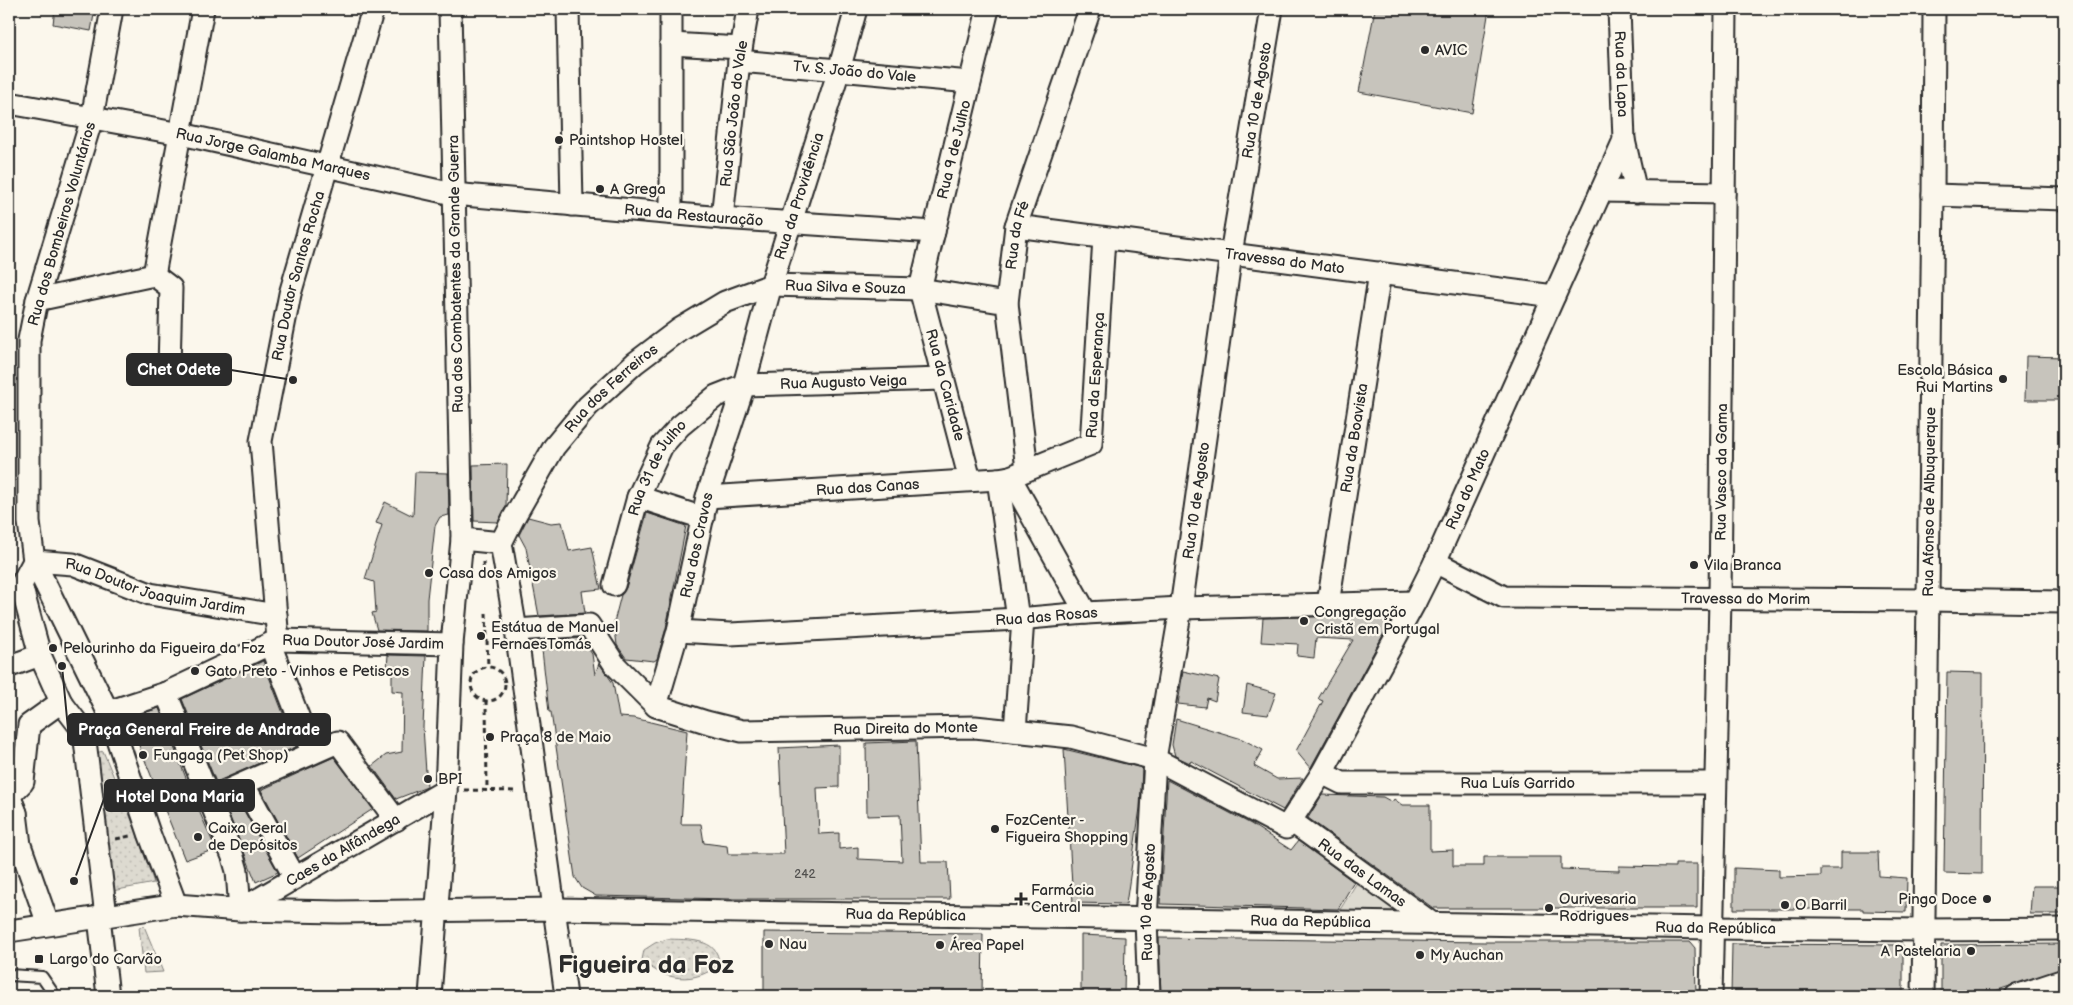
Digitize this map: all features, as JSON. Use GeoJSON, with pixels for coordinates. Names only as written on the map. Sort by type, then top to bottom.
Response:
{"type":"FeatureCollection","features":[{"type":"Feature","properties":{"kind":"street","name":"Rua dos Bombeiros Voluntários"},"geometry":{"type":"LineString","coordinates":[[112,9],[92,118],[37,300],[28,340],[19,522],[34,561],[108,712],[149,833],[176,905]]}},
{"type":"Feature","properties":{"kind":"street"},"geometry":{"type":"LineString","coordinates":[[154,275],[203,9]]}},
{"type":"Feature","properties":{"kind":"street","name":"Rua Doutor Santos Rocha"},"geometry":{"type":"LineString","coordinates":[[312,752],[274,642],[276,615],[261,441],[290,294],[373,9]]}},
{"type":"Feature","properties":{"kind":"street","name":"Rua dos Combatentes da Grande Guerra"},"geometry":{"type":"LineString","coordinates":[[450,9],[462,540]]}},
{"type":"Feature","properties":{"kind":"street"},"geometry":{"type":"LineString","coordinates":[[568,9],[572,205]]}},
{"type":"Feature","properties":{"kind":"street"},"geometry":{"type":"LineString","coordinates":[[671,9],[671,213]]}},
{"type":"Feature","properties":{"kind":"street","name":"Rua São João do Vale"},"geometry":{"type":"LineString","coordinates":[[722,218],[740,54],[748,9]]}},
{"type":"Feature","properties":{"kind":"street","name":"Rua da Providência"},"geometry":{"type":"LineString","coordinates":[[744,386],[771,285],[792,223],[856,9]]}},
{"type":"Feature","properties":{"kind":"street","name":"Rua 9 de Julho"},"geometry":{"type":"LineString","coordinates":[[920,289],[988,9]]}},
{"type":"Feature","properties":{"kind":"street","name":"Rua da Fé"},"geometry":{"type":"LineString","coordinates":[[1015,732],[1021,619],[1011,475],[1007,303],[1016,226],[1090,9]]}},
{"type":"Feature","properties":{"kind":"street","name":"Rua 10 de Agosto"},"geometry":{"type":"LineString","coordinates":[[1149,996],[1146,920],[1155,758],[1181,608],[1231,254],[1272,9]]}},
{"type":"Feature","properties":{"kind":"street","name":"Rua da Lapa"},"geometry":{"type":"LineString","coordinates":[[1619,9],[1624,140],[1636,192]]}},
{"type":"Feature","properties":{"kind":"street","name":"Rua Vasco da Gama"},"geometry":{"type":"LineString","coordinates":[[1711,996],[1720,599],[1726,9]]}},
{"type":"Feature","properties":{"kind":"street","name":"Rua Afonso de Albuquerque"},"geometry":{"type":"LineString","coordinates":[[1923,996],[1934,9]]}},
{"type":"Feature","properties":{"kind":"street","name":"Tv. S. João do Vale"},"geometry":{"type":"LineString","coordinates":[[671,44],[839,70],[970,82]]}},
{"type":"Feature","properties":{"kind":"street","name":"Rua Jorge Galamba Marques"},"geometry":{"type":"LineString","coordinates":[[9,103],[181,134],[454,194]]}},
{"type":"Feature","properties":{"kind":"street","name":"Rua do Mato"},"geometry":{"type":"LineString","coordinates":[[1288,824],[1322,774],[1435,562],[1624,140]]}},
{"type":"Feature","properties":{"kind":"street"},"geometry":{"type":"LineString","coordinates":[[1601,191],[1724,193]]}},
{"type":"Feature","properties":{"kind":"street","name":"Rua da Restauração"},"geometry":{"type":"LineString","coordinates":[[454,194],[722,218],[934,232]]}},
{"type":"Feature","properties":{"kind":"street"},"geometry":{"type":"LineString","coordinates":[[1933,195],[2064,199]]}},
{"type":"Feature","properties":{"kind":"street","name":"Travessa do Mato"},"geometry":{"type":"LineString","coordinates":[[1016,226],[1554,296]]}},
{"type":"Feature","properties":{"kind":"street","name":"Rua da Esperança"},"geometry":{"type":"LineString","coordinates":[[1011,475],[1092,444],[1104,238]]}},
{"type":"Feature","properties":{"kind":"street","name":"Rua da Boavista"},"geometry":{"type":"LineString","coordinates":[[1328,604],[1380,274]]}},
{"type":"Feature","properties":{"kind":"street"},"geometry":{"type":"LineString","coordinates":[[37,300],[154,275],[171,288],[169,369]]}},
{"type":"Feature","properties":{"kind":"street","name":"Rua Silva e Souza"},"geometry":{"type":"LineString","coordinates":[[771,285],[920,289],[1007,303]]}},
{"type":"Feature","properties":{"kind":"street","name":"Rua dos Ferreiros"},"geometry":{"type":"LineString","coordinates":[[501,543],[554,447],[588,406],[635,363],[680,330],[725,302],[771,285]]}},
{"type":"Feature","properties":{"kind":"street","name":"Rua da Caridade"},"geometry":{"type":"LineString","coordinates":[[920,289],[970,480]]}},
{"type":"Feature","properties":{"kind":"street","name":"Rua Augusto Veiga"},"geometry":{"type":"LineString","coordinates":[[744,386],[943,379]]}},
{"type":"Feature","properties":{"kind":"street","name":"Rua 31 de Julho"},"geometry":{"type":"LineString","coordinates":[[614,585],[638,497],[662,446],[680,426],[716,396],[744,386]]}},
{"type":"Feature","properties":{"kind":"street","name":"Rua dos Cravos"},"geometry":{"type":"LineString","coordinates":[[656,706],[678,631],[707,497],[744,386]]}},
{"type":"Feature","properties":{"kind":"street"},"geometry":{"type":"LineString","coordinates":[[1011,475],[1086,613]]}},
{"type":"Feature","properties":{"kind":"street","name":"Rua das Canas"},"geometry":{"type":"LineString","coordinates":[[707,497],[970,480],[1011,475]]}},
{"type":"Feature","properties":{"kind":"street"},"geometry":{"type":"LineString","coordinates":[[638,497],[702,518]]}},
{"type":"Feature","properties":{"kind":"street"},"geometry":{"type":"LineString","coordinates":[[430,996],[446,790],[452,644],[462,540],[501,543],[516,630],[537,791],[556,909],[566,996]]}},
{"type":"Feature","properties":{"kind":"street"},"geometry":{"type":"LineString","coordinates":[[34,561],[21,585],[40,655],[61,702],[84,732],[98,843],[108,996]]}},
{"type":"Feature","properties":{"kind":"street","name":"Rua Doutor Joaquim Jardim"},"geometry":{"type":"LineString","coordinates":[[34,561],[73,564],[150,594],[276,615]]}},
{"type":"Feature","properties":{"kind":"street","name":"Travessa do Morim"},"geometry":{"type":"LineString","coordinates":[[1435,562],[1504,597],[2064,602]]}},
{"type":"Feature","properties":{"kind":"street","name":"Rua das Rosas"},"geometry":{"type":"LineString","coordinates":[[678,631],[730,634],[1021,619],[1086,613],[1181,608],[1415,602]]}},
{"type":"Feature","properties":{"kind":"street"},"geometry":{"type":"LineString","coordinates":[[516,630],[589,625],[615,665],[656,706]]}},
{"type":"Feature","properties":{"kind":"street","name":"Rua Doutor José Jardim"},"geometry":{"type":"LineString","coordinates":[[108,712],[166,693],[274,642],[452,644]]}},
{"type":"Feature","properties":{"kind":"street"},"geometry":{"type":"LineString","coordinates":[[10,666],[40,655]]}},
{"type":"Feature","properties":{"kind":"street"},"geometry":{"type":"LineString","coordinates":[[166,693],[237,871],[240,910]]}},
{"type":"Feature","properties":{"kind":"street"},"geometry":{"type":"LineString","coordinates":[[48,924],[20,845],[11,806],[23,782],[29,725],[61,702]]}},
{"type":"Feature","properties":{"kind":"street","name":"Rua Direita do Monte"},"geometry":{"type":"LineString","coordinates":[[656,706],[706,722],[742,730],[975,727],[1071,737],[1155,758]]}},
{"type":"Feature","properties":{"kind":"street"},"geometry":{"type":"LineString","coordinates":[[208,799],[244,785],[312,752],[338,742],[396,820]]}},
{"type":"Feature","properties":{"kind":"street","name":"Rua das Lamas"},"geometry":{"type":"LineString","coordinates":[[1155,758],[1288,824],[1433,924]]}},
{"type":"Feature","properties":{"kind":"street","name":"Rua Luís Garrido"},"geometry":{"type":"LineString","coordinates":[[1322,774],[1342,783],[1715,783]]}},
{"type":"Feature","properties":{"kind":"street"},"geometry":{"type":"LineString","coordinates":[[244,785],[295,878]]}},
{"type":"Feature","properties":{"kind":"street","name":"Caes da Alfândega"},"geometry":{"type":"LineString","coordinates":[[240,910],[446,790]]}},
{"type":"Feature","properties":{"kind":"street","name":"Caes da Alfândega"},"geometry":{"type":"LineString","coordinates":[[9,931],[176,905],[240,910],[438,912]]}},
{"type":"Feature","properties":{"kind":"street"},"geometry":{"type":"LineString","coordinates":[[438,912],[556,909]]}},
{"type":"Feature","properties":{"kind":"street","name":"Rua da República"},"geometry":{"type":"LineString","coordinates":[[556,909],[1712,928],[2064,929]]}},
{"type":"Feature","properties":{"kind":"street"},"geometry":{"type":"LineString","coordinates":[[2016,996],[2064,980]]}},
{"type":"Feature","properties":{"kind":"lane"},"geometry":{"type":"LineString","coordinates":[[9,975],[42,977],[55,996]]}},
{"type":"Feature","properties":{"kind":"path"},"geometry":{"type":"LineString","coordinates":[[486,613],[488,667]]}},
{"type":"Feature","properties":{"kind":"path"},"geometry":{"type":"LineString","coordinates":[[488,667],[498,670],[504,684],[501,694],[492,700],[486,700],[476,695],[471,685],[474,674],[488,667]]}},
{"type":"Feature","properties":{"kind":"path"},"geometry":{"type":"LineString","coordinates":[[486,700],[487,790]]}},
{"type":"Feature","properties":{"kind":"path"},"geometry":{"type":"LineString","coordinates":[[446,790],[537,791]]}},
{"type":"Feature","properties":{"kind":"path"},"geometry":{"type":"LineString","coordinates":[[98,843],[149,833]]}},
{"type":"Feature","properties":{"kind":"shaded area"},"geometry":{"type":"Polygon","coordinates":[[[103,751],[135,828],[154,883],[112,891],[96,753],[103,751]]]}},
{"type":"Feature","properties":{"kind":"shaded area"},"geometry":{"type":"Polygon","coordinates":[[[1363,873],[1433,924],[1336,916],[1363,873]]]}},
{"type":"Feature","properties":{"kind":"shaded area"},"geometry":{"type":"Polygon","coordinates":[[[144,926],[163,972],[144,973],[139,927],[144,926]]]}},
{"type":"Feature","properties":{"kind":"shaded area"},"geometry":{"type":"Polygon","coordinates":[[[667,939],[692,940],[708,944],[718,955],[719,964],[710,971],[690,978],[670,976],[660,972],[642,960],[644,950],[655,943],[667,939]]]}},
{"type":"Feature","properties":{"kind":"building"},"geometry":{"type":"Polygon","coordinates":[[[55,9],[95,9],[91,31],[53,24],[55,9]]]}},
{"type":"Feature","properties":{"kind":"building","name":"AVIC"},"geometry":{"type":"Polygon","coordinates":[[[1375,9],[1489,9],[1472,113],[1359,92],[1375,9]]]}},
{"type":"Feature","properties":{"kind":"building"},"geometry":{"type":"Polygon","coordinates":[[[2026,356],[2064,357],[2064,400],[2025,400],[2026,356]]]}},
{"type":"Feature","properties":{"kind":"building"},"geometry":{"type":"Polygon","coordinates":[[[507,464],[506,506],[498,522],[474,521],[473,465],[507,464]]]}},
{"type":"Feature","properties":{"kind":"building"},"geometry":{"type":"Polygon","coordinates":[[[415,472],[448,473],[449,515],[440,517],[435,526],[427,599],[427,631],[377,630],[372,613],[376,612],[374,582],[365,579],[382,525],[376,523],[385,502],[413,516],[415,472]]]}},
{"type":"Feature","properties":{"kind":"building"},"geometry":{"type":"Polygon","coordinates":[[[647,513],[686,526],[666,628],[657,659],[654,661],[626,658],[617,645],[614,622],[621,595],[626,588],[647,513]]]}},
{"type":"Feature","properties":{"kind":"building"},"geometry":{"type":"Polygon","coordinates":[[[528,517],[551,523],[562,522],[569,551],[592,547],[601,589],[582,591],[585,613],[539,616],[526,548],[519,535],[528,517]]]}},
{"type":"Feature","properties":{"kind":"building"},"geometry":{"type":"Polygon","coordinates":[[[1394,615],[1310,768],[1296,751],[1323,701],[1318,699],[1353,640],[1316,638],[1314,658],[1297,656],[1298,644],[1261,642],[1263,618],[1394,615]]]}},
{"type":"Feature","properties":{"kind":"building"},"geometry":{"type":"Polygon","coordinates":[[[581,638],[592,654],[595,675],[599,663],[613,683],[619,717],[634,718],[687,731],[681,824],[701,824],[704,843],[727,846],[728,854],[784,854],[779,748],[839,745],[839,787],[817,788],[819,834],[839,833],[839,849],[858,847],[858,859],[902,861],[900,815],[867,816],[866,743],[916,741],[921,862],[948,862],[950,899],[730,899],[596,896],[582,888],[575,877],[551,712],[549,712],[541,641],[581,638]]]}},
{"type":"Feature","properties":{"kind":"building"},"geometry":{"type":"Polygon","coordinates":[[[388,655],[426,656],[423,727],[427,787],[396,799],[372,766],[386,755],[402,752],[403,692],[392,691],[392,669],[387,668],[388,655]]]}},
{"type":"Feature","properties":{"kind":"building"},"geometry":{"type":"Polygon","coordinates":[[[263,661],[296,747],[216,782],[182,699],[263,661]]]}},
{"type":"Feature","properties":{"kind":"building"},"geometry":{"type":"Polygon","coordinates":[[[1183,671],[1219,679],[1215,701],[1207,698],[1205,707],[1178,704],[1183,671]]]}},
{"type":"Feature","properties":{"kind":"building"},"geometry":{"type":"Polygon","coordinates":[[[1947,672],[1983,673],[1982,874],[1944,873],[1947,672]]]}},
{"type":"Feature","properties":{"kind":"building"},"geometry":{"type":"Polygon","coordinates":[[[1247,685],[1276,693],[1268,715],[1243,712],[1247,685]]]}},
{"type":"Feature","properties":{"kind":"building"},"geometry":{"type":"Polygon","coordinates":[[[159,708],[196,804],[218,854],[210,851],[185,860],[128,718],[159,708]]]}},
{"type":"Feature","properties":{"kind":"building"},"geometry":{"type":"Polygon","coordinates":[[[1176,719],[1242,739],[1263,750],[1254,766],[1277,779],[1303,778],[1283,810],[1191,761],[1190,763],[1175,756],[1172,745],[1176,719]]]}},
{"type":"Feature","properties":{"kind":"building"},"geometry":{"type":"Polygon","coordinates":[[[1064,749],[1142,768],[1140,808],[1126,904],[1073,903],[1064,749]]]}},
{"type":"Feature","properties":{"kind":"building"},"geometry":{"type":"Polygon","coordinates":[[[334,757],[373,809],[298,858],[261,790],[334,757]]]}},
{"type":"Feature","properties":{"kind":"building"},"geometry":{"type":"Polygon","coordinates":[[[1167,780],[1251,824],[1291,850],[1298,841],[1354,882],[1338,909],[1160,904],[1167,780]]]}},
{"type":"Feature","properties":{"kind":"building"},"geometry":{"type":"Polygon","coordinates":[[[1322,795],[1383,797],[1392,802],[1394,799],[1402,805],[1430,805],[1430,851],[1453,850],[1453,866],[1484,866],[1484,857],[1561,857],[1561,869],[1619,871],[1619,866],[1675,867],[1675,864],[1697,864],[1697,908],[1433,908],[1308,818],[1322,795]]]}},
{"type":"Feature","properties":{"kind":"building"},"geometry":{"type":"Polygon","coordinates":[[[238,800],[278,872],[256,882],[225,805],[238,800]]]}},
{"type":"Feature","properties":{"kind":"building"},"geometry":{"type":"Polygon","coordinates":[[[1841,852],[1878,852],[1879,876],[1907,878],[1906,912],[1863,911],[1863,909],[1734,909],[1734,868],[1779,870],[1779,877],[1821,876],[1821,869],[1841,869],[1841,852]]]}},
{"type":"Feature","properties":{"kind":"building"},"geometry":{"type":"Polygon","coordinates":[[[2032,886],[2064,886],[2064,914],[2030,914],[2032,886]]]}},
{"type":"Feature","properties":{"kind":"building"},"geometry":{"type":"Polygon","coordinates":[[[764,932],[983,934],[982,994],[764,993],[764,932]]]}},
{"type":"Feature","properties":{"kind":"building"},"geometry":{"type":"Polygon","coordinates":[[[1081,935],[1125,937],[1124,996],[1081,996],[1081,935]]]}},
{"type":"Feature","properties":{"kind":"building"},"geometry":{"type":"Polygon","coordinates":[[[1159,938],[1486,942],[1690,942],[1695,948],[1696,996],[1161,996],[1159,938]]]}},
{"type":"Feature","properties":{"kind":"building"},"geometry":{"type":"Polygon","coordinates":[[[1732,944],[1903,945],[1903,996],[1731,996],[1732,944]]]}},
{"type":"Feature","properties":{"kind":"building"},"geometry":{"type":"Polygon","coordinates":[[[2064,944],[2064,968],[1980,996],[1941,996],[1941,945],[2064,944]]]}},
{"type":"Feature","properties":{"kind":"place","name":"AVIC"},"geometry":{"type":"Point","coordinates":[1425,50]}},
{"type":"Feature","properties":{"kind":"place","name":"Paintshop Hostel"},"geometry":{"type":"Point","coordinates":[559,140]}},
{"type":"Feature","properties":{"kind":"place","name":"A Grega"},"geometry":{"type":"Point","coordinates":[600,189]}},
{"type":"Feature","properties":{"kind":"place","name":"Escola Básica Rui Martins"},"geometry":{"type":"Point","coordinates":[2003,379]}},
{"type":"Feature","properties":{"kind":"place","name":"Chet Odete"},"geometry":{"type":"Point","coordinates":[293,380]}},
{"type":"Feature","properties":{"kind":"place","name":"Vila Branca"},"geometry":{"type":"Point","coordinates":[1694,565]}},
{"type":"Feature","properties":{"kind":"place","name":"Casa dos Amigos"},"geometry":{"type":"Point","coordinates":[429,573]}},
{"type":"Feature","properties":{"kind":"place","name":"Congregação Cristã em Portugal"},"geometry":{"type":"Point","coordinates":[1304,621]}},
{"type":"Feature","properties":{"kind":"place","name":"Estátua de Manuel FernaesTomás"},"geometry":{"type":"Point","coordinates":[481,636]}},
{"type":"Feature","properties":{"kind":"place","name":"Pelourinho da Figueira da Foz"},"geometry":{"type":"Point","coordinates":[53,648]}},
{"type":"Feature","properties":{"kind":"place","name":"Praça General Freire de Andrade"},"geometry":{"type":"Point","coordinates":[62,666]}},
{"type":"Feature","properties":{"kind":"place","name":"Gato Preto - Vinhos e Petiscos"},"geometry":{"type":"Point","coordinates":[195,671]}},
{"type":"Feature","properties":{"kind":"place","name":"Praça 8 de Maio"},"geometry":{"type":"Point","coordinates":[490,737]}},
{"type":"Feature","properties":{"kind":"place","name":"Fungaga (Pet Shop)"},"geometry":{"type":"Point","coordinates":[143,755]}},
{"type":"Feature","properties":{"kind":"place","name":"BPI"},"geometry":{"type":"Point","coordinates":[428,779]}},
{"type":"Feature","properties":{"kind":"place","name":"FozCenter - Figueira Shopping"},"geometry":{"type":"Point","coordinates":[995,829]}},
{"type":"Feature","properties":{"kind":"place","name":"Caixa Geral de Depósitos"},"geometry":{"type":"Point","coordinates":[198,837]}},
{"type":"Feature","properties":{"kind":"place","name":"Hotel Dona Maria"},"geometry":{"type":"Point","coordinates":[74,881]}},
{"type":"Feature","properties":{"kind":"place","name":"Farmácia Central"},"geometry":{"type":"Point","coordinates":[1021,899]}},
{"type":"Feature","properties":{"kind":"place","name":"Pingo Doce"},"geometry":{"type":"Point","coordinates":[1987,899]}},
{"type":"Feature","properties":{"kind":"place","name":"O Barril"},"geometry":{"type":"Point","coordinates":[1785,905]}},
{"type":"Feature","properties":{"kind":"place","name":"Ourivesaria Rodrigues"},"geometry":{"type":"Point","coordinates":[1549,908]}},
{"type":"Feature","properties":{"kind":"place","name":"Nau"},"geometry":{"type":"Point","coordinates":[769,944]}},
{"type":"Feature","properties":{"kind":"place","name":"Área Papel"},"geometry":{"type":"Point","coordinates":[940,945]}},
{"type":"Feature","properties":{"kind":"place","name":"A Pastelaria"},"geometry":{"type":"Point","coordinates":[1971,951]}},
{"type":"Feature","properties":{"kind":"place","name":"My Auchan"},"geometry":{"type":"Point","coordinates":[1420,955]}},
{"type":"Feature","properties":{"kind":"place","name":"Largo do Carvão"},"geometry":{"type":"Point","coordinates":[39,959]}},
{"type":"Feature","properties":{"kind":"district","name":"Figueira da Foz"},"geometry":{"type":"Point","coordinates":[646,965]}}]}
